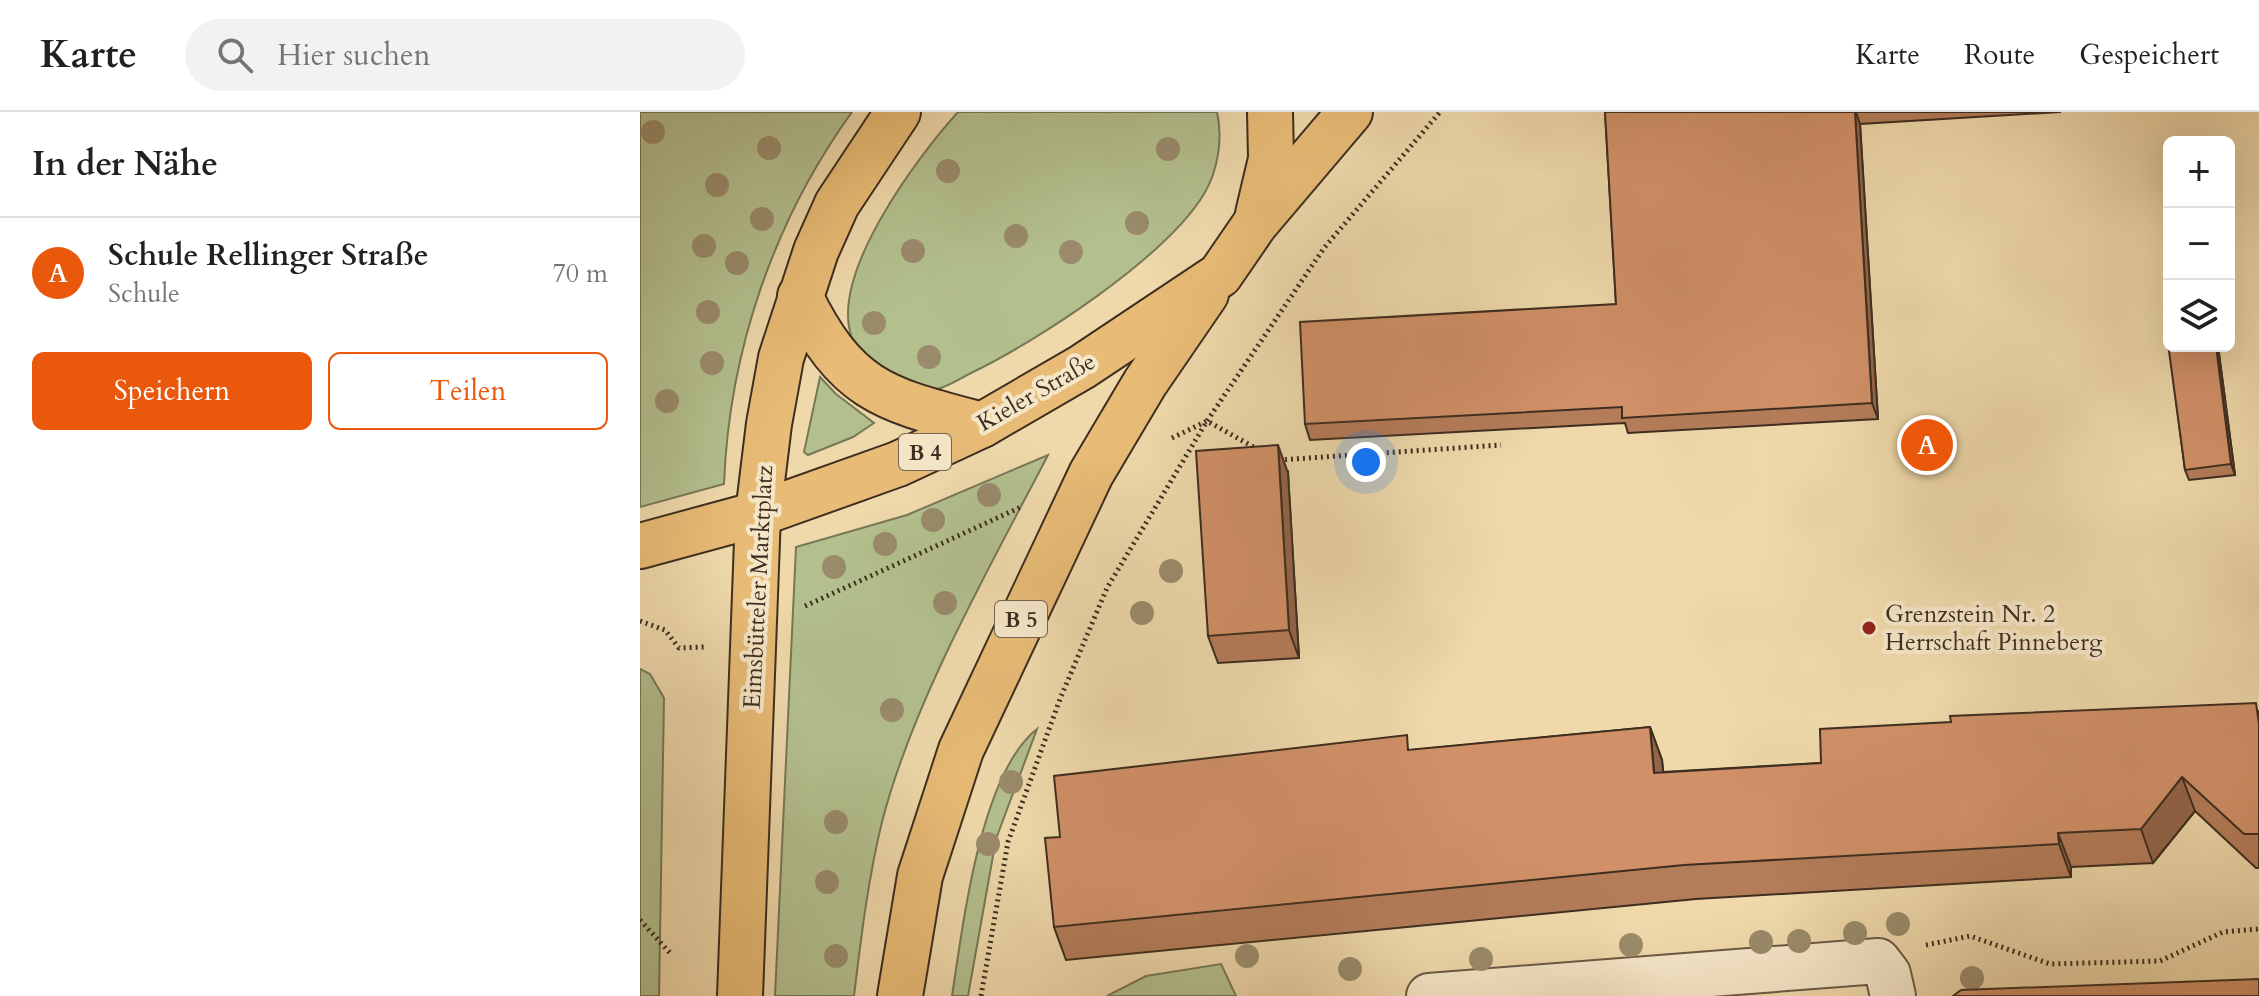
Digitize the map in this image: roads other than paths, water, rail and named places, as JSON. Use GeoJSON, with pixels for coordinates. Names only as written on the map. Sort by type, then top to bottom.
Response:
{"type":"FeatureCollection","features":[{"type":"Feature","properties":{"kind":"main road","name":"Eimsbütteler Marktplatz"},"geometry":{"type":"LineString","coordinates":[[740,996],[758,514],[776,385],[800,296],[837,204],[898,112]]}},
{"type":"Feature","properties":{"kind":"main road","name":"B 4"},"geometry":{"type":"LineString","coordinates":[[1255,224],[1271,159],[1270,112]]}},
{"type":"Feature","properties":{"kind":"main road","name":"Kieler Straße"},"geometry":{"type":"LineString","coordinates":[[640,546],[758,514],[898,464],[982,425],[1082,367],[1220,275],[1255,224],[1350,112]]}},
{"type":"Feature","properties":{"kind":"main road","name":"B 5"},"geometry":{"type":"LineString","coordinates":[[900,996],[920,876],[961,750],[1091,474],[1145,383],[1220,275]]}},
{"type":"Feature","properties":{"kind":"main road"},"geometry":{"type":"LineString","coordinates":[[800,296],[833,356],[868,386],[896,400],[982,425]]}},
{"type":"Feature","properties":{"kind":"street"},"geometry":{"type":"LineString","coordinates":[[1429,996],[1886,979]]}},
{"type":"Feature","properties":{"kind":"place","name":"Schule Rellinger Straße"},"geometry":{"type":"Point","coordinates":[1927,445]}},
{"type":"Feature","properties":{"kind":"place","name":"Grenzstein Nr. 2 Herrschaft Pinneberg"},"geometry":{"type":"Point","coordinates":[1869,628]}}]}
